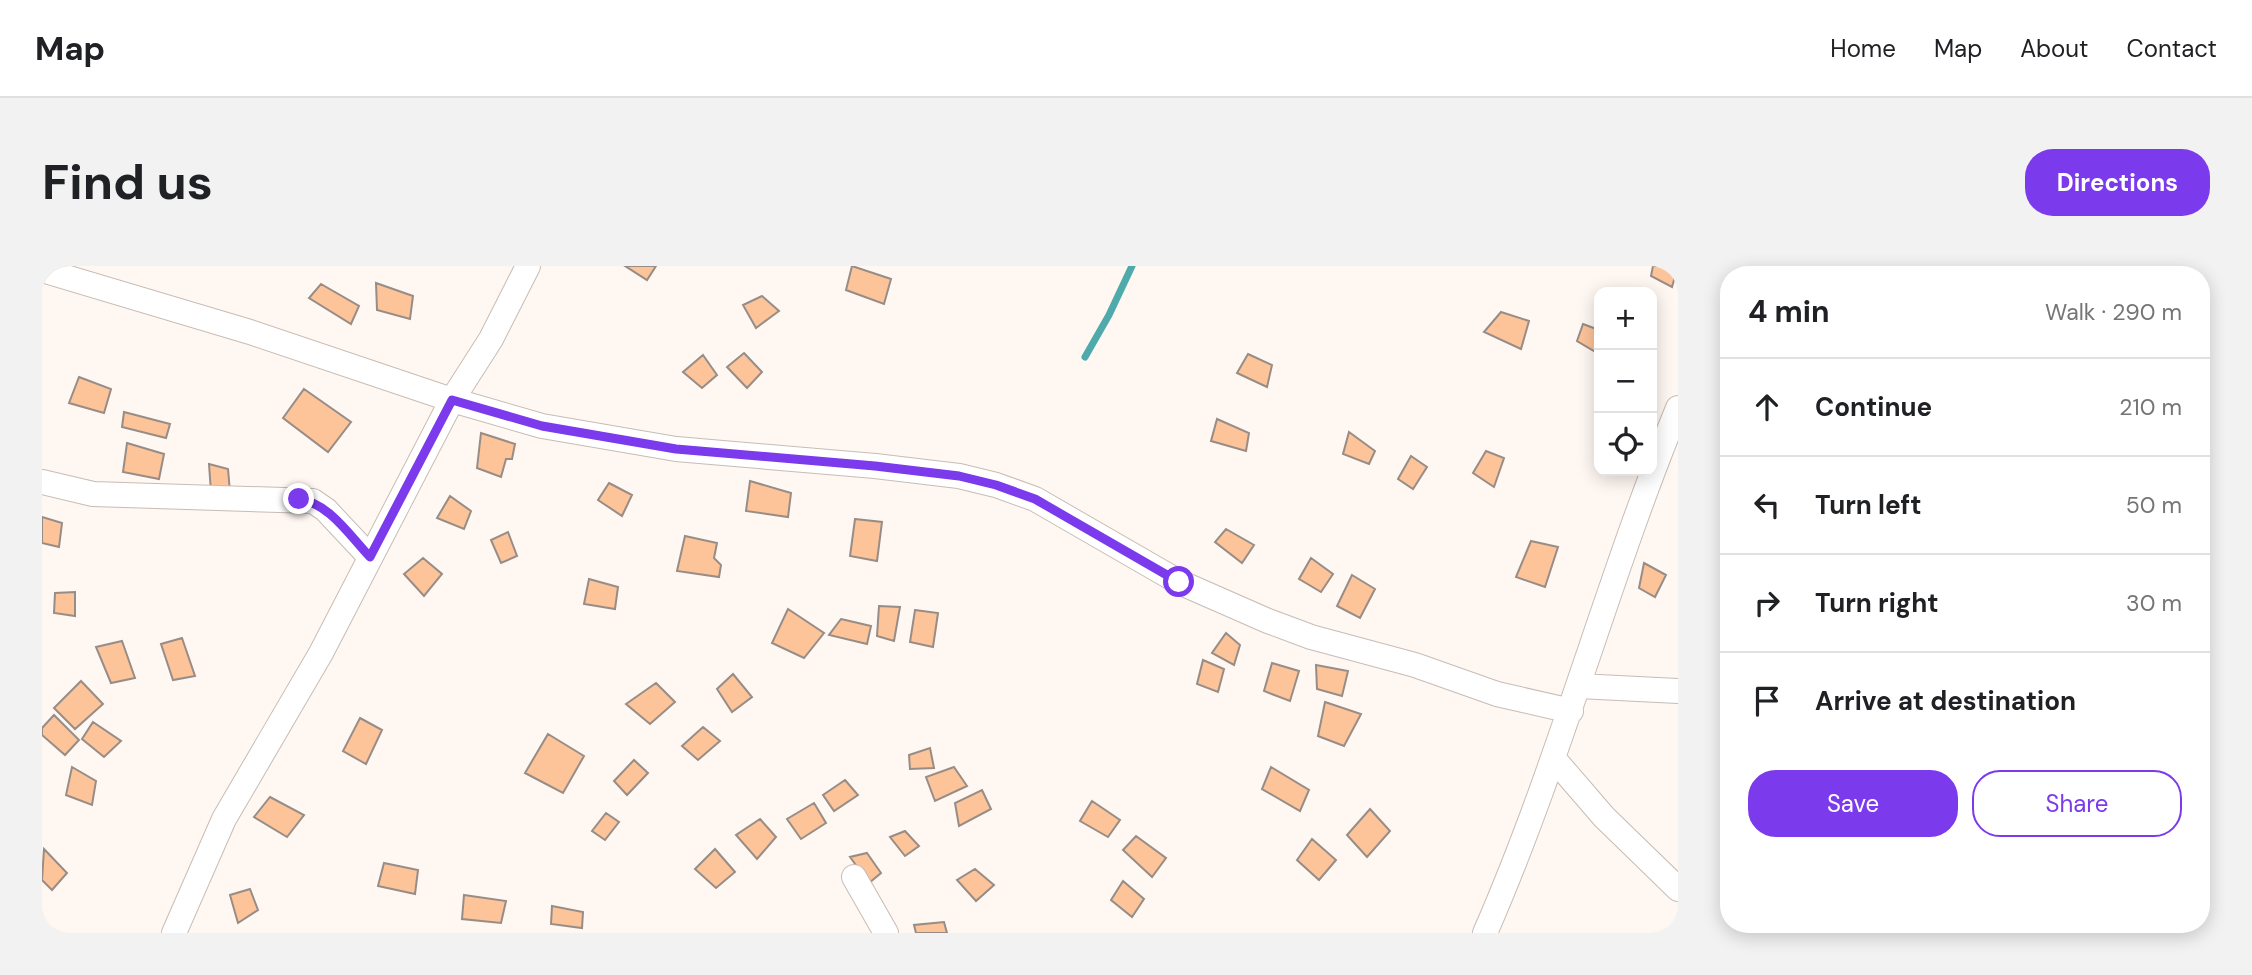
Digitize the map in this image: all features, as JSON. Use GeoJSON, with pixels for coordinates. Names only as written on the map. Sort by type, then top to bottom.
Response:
{"type":"FeatureCollection","features":[{"type":"Feature","properties":{"kind":"street"},"geometry":{"type":"LineString","coordinates":[[174,933],[224,819],[321,653],[452,400],[491,339],[528,266]]}},
{"type":"Feature","properties":{"kind":"street"},"geometry":{"type":"LineString","coordinates":[[42,270],[250,332],[452,400],[542,426],[676,449],[875,466],[959,476],[996,485],[1035,499],[1179,582],[1268,621],[1311,637],[1415,665],[1497,694],[1571,711]]}},
{"type":"Feature","properties":{"kind":"street"},"geometry":{"type":"LineString","coordinates":[[1485,933],[1554,759],[1645,488],[1678,408]]}},
{"type":"Feature","properties":{"kind":"street"},"geometry":{"type":"LineString","coordinates":[[42,482],[93,494],[313,501],[326,510],[370,557]]}},
{"type":"Feature","properties":{"kind":"street"},"geometry":{"type":"LineString","coordinates":[[1580,686],[1678,691]]}},
{"type":"Feature","properties":{"kind":"street"},"geometry":{"type":"LineString","coordinates":[[1554,759],[1604,817],[1678,890]]}},
{"type":"Feature","properties":{"kind":"street"},"geometry":{"type":"LineString","coordinates":[[854,877],[886,933]]}},
{"type":"Feature","properties":{"kind":"building"},"geometry":{"type":"Polygon","coordinates":[[[625,266],[656,266],[647,280],[625,266]]]}},
{"type":"Feature","properties":{"kind":"building"},"geometry":{"type":"Polygon","coordinates":[[[852,266],[891,279],[884,304],[846,290],[852,266]]]}},
{"type":"Feature","properties":{"kind":"building"},"geometry":{"type":"Polygon","coordinates":[[[1653,266],[1678,266],[1672,287],[1651,276],[1653,266]]]}},
{"type":"Feature","properties":{"kind":"building"},"geometry":{"type":"Polygon","coordinates":[[[376,283],[413,296],[410,319],[377,310],[376,283]]]}},
{"type":"Feature","properties":{"kind":"building"},"geometry":{"type":"Polygon","coordinates":[[[321,284],[359,306],[351,324],[309,298],[321,284]]]}},
{"type":"Feature","properties":{"kind":"building"},"geometry":{"type":"Polygon","coordinates":[[[762,296],[779,311],[756,328],[743,305],[762,296]]]}},
{"type":"Feature","properties":{"kind":"building"},"geometry":{"type":"Polygon","coordinates":[[[1501,312],[1529,321],[1521,349],[1484,332],[1501,312]]]}},
{"type":"Feature","properties":{"kind":"building"},"geometry":{"type":"Polygon","coordinates":[[[1583,324],[1594,328],[1594,351],[1577,341],[1583,324]]]}},
{"type":"Feature","properties":{"kind":"building"},"geometry":{"type":"Polygon","coordinates":[[[744,353],[762,372],[747,388],[727,367],[744,353]]]}},
{"type":"Feature","properties":{"kind":"building"},"geometry":{"type":"Polygon","coordinates":[[[1248,354],[1272,365],[1267,387],[1237,373],[1248,354]]]}},
{"type":"Feature","properties":{"kind":"building"},"geometry":{"type":"Polygon","coordinates":[[[703,355],[717,375],[702,388],[683,372],[703,355]]]}},
{"type":"Feature","properties":{"kind":"building"},"geometry":{"type":"Polygon","coordinates":[[[79,377],[111,389],[104,413],[69,403],[79,377]]]}},
{"type":"Feature","properties":{"kind":"building"},"geometry":{"type":"Polygon","coordinates":[[[304,389],[351,422],[328,452],[283,418],[304,389]]]}},
{"type":"Feature","properties":{"kind":"building"},"geometry":{"type":"Polygon","coordinates":[[[124,412],[170,424],[166,438],[122,427],[124,412]]]}},
{"type":"Feature","properties":{"kind":"building"},"geometry":{"type":"Polygon","coordinates":[[[1217,419],[1249,433],[1246,451],[1211,441],[1217,419]]]}},
{"type":"Feature","properties":{"kind":"building"},"geometry":{"type":"Polygon","coordinates":[[[1349,432],[1375,451],[1369,464],[1343,454],[1349,432]]]}},
{"type":"Feature","properties":{"kind":"building"},"geometry":{"type":"Polygon","coordinates":[[[481,433],[515,444],[512,459],[506,459],[501,477],[477,468],[481,433]]]}},
{"type":"Feature","properties":{"kind":"building"},"geometry":{"type":"Polygon","coordinates":[[[127,443],[164,454],[159,479],[123,472],[127,443]]]}},
{"type":"Feature","properties":{"kind":"building"},"geometry":{"type":"Polygon","coordinates":[[[1486,451],[1504,458],[1494,487],[1473,473],[1486,451]]]}},
{"type":"Feature","properties":{"kind":"building"},"geometry":{"type":"Polygon","coordinates":[[[1411,456],[1427,467],[1413,489],[1398,479],[1411,456]]]}},
{"type":"Feature","properties":{"kind":"building"},"geometry":{"type":"Polygon","coordinates":[[[209,464],[228,469],[230,492],[211,492],[209,464]]]}},
{"type":"Feature","properties":{"kind":"building"},"geometry":{"type":"Polygon","coordinates":[[[750,481],[791,493],[788,517],[746,511],[750,481]]]}},
{"type":"Feature","properties":{"kind":"building"},"geometry":{"type":"Polygon","coordinates":[[[609,483],[632,495],[622,516],[598,500],[609,483]]]}},
{"type":"Feature","properties":{"kind":"building"},"geometry":{"type":"Polygon","coordinates":[[[450,496],[471,511],[464,529],[437,518],[450,496]]]}},
{"type":"Feature","properties":{"kind":"building"},"geometry":{"type":"Polygon","coordinates":[[[42,517],[62,523],[59,547],[42,543],[42,517]]]}},
{"type":"Feature","properties":{"kind":"building"},"geometry":{"type":"Polygon","coordinates":[[[855,519],[882,522],[877,561],[850,556],[855,519]]]}},
{"type":"Feature","properties":{"kind":"building"},"geometry":{"type":"Polygon","coordinates":[[[1226,529],[1254,545],[1242,563],[1215,542],[1226,529]]]}},
{"type":"Feature","properties":{"kind":"building"},"geometry":{"type":"Polygon","coordinates":[[[508,532],[517,556],[501,563],[491,540],[508,532]]]}},
{"type":"Feature","properties":{"kind":"building"},"geometry":{"type":"Polygon","coordinates":[[[685,536],[717,543],[714,558],[721,565],[719,577],[677,571],[685,536]]]}},
{"type":"Feature","properties":{"kind":"building"},"geometry":{"type":"Polygon","coordinates":[[[1531,541],[1558,547],[1545,587],[1516,577],[1531,541]]]}},
{"type":"Feature","properties":{"kind":"building"},"geometry":{"type":"Polygon","coordinates":[[[423,558],[442,574],[424,596],[404,574],[423,558]]]}},
{"type":"Feature","properties":{"kind":"building"},"geometry":{"type":"Polygon","coordinates":[[[1311,558],[1333,574],[1321,592],[1299,579],[1311,558]]]}},
{"type":"Feature","properties":{"kind":"building"},"geometry":{"type":"Polygon","coordinates":[[[1644,563],[1666,575],[1655,597],[1639,588],[1644,563]]]}},
{"type":"Feature","properties":{"kind":"building"},"geometry":{"type":"Polygon","coordinates":[[[1352,575],[1375,589],[1360,618],[1337,606],[1352,575]]]}},
{"type":"Feature","properties":{"kind":"building"},"geometry":{"type":"Polygon","coordinates":[[[589,579],[618,587],[615,609],[584,604],[589,579]]]}},
{"type":"Feature","properties":{"kind":"building"},"geometry":{"type":"Polygon","coordinates":[[[75,592],[75,616],[54,613],[55,593],[75,592]]]}},
{"type":"Feature","properties":{"kind":"building"},"geometry":{"type":"Polygon","coordinates":[[[879,606],[900,607],[894,641],[877,636],[879,606]]]}},
{"type":"Feature","properties":{"kind":"building"},"geometry":{"type":"Polygon","coordinates":[[[788,609],[824,633],[804,658],[772,643],[788,609]]]}},
{"type":"Feature","properties":{"kind":"building"},"geometry":{"type":"Polygon","coordinates":[[[915,610],[938,613],[933,647],[910,642],[915,610]]]}},
{"type":"Feature","properties":{"kind":"building"},"geometry":{"type":"Polygon","coordinates":[[[841,619],[871,626],[867,644],[829,635],[841,619]]]}},
{"type":"Feature","properties":{"kind":"building"},"geometry":{"type":"Polygon","coordinates":[[[1226,633],[1240,645],[1234,665],[1212,653],[1226,633]]]}},
{"type":"Feature","properties":{"kind":"building"},"geometry":{"type":"Polygon","coordinates":[[[182,638],[195,676],[173,680],[161,644],[182,638]]]}},
{"type":"Feature","properties":{"kind":"building"},"geometry":{"type":"Polygon","coordinates":[[[122,641],[135,678],[111,683],[96,647],[122,641]]]}},
{"type":"Feature","properties":{"kind":"building"},"geometry":{"type":"Polygon","coordinates":[[[1203,660],[1224,669],[1218,692],[1197,684],[1203,660]]]}},
{"type":"Feature","properties":{"kind":"building"},"geometry":{"type":"Polygon","coordinates":[[[1272,663],[1299,671],[1290,701],[1264,691],[1272,663]]]}},
{"type":"Feature","properties":{"kind":"building"},"geometry":{"type":"Polygon","coordinates":[[[1316,665],[1348,671],[1342,696],[1317,689],[1316,665]]]}},
{"type":"Feature","properties":{"kind":"building"},"geometry":{"type":"Polygon","coordinates":[[[733,674],[752,697],[732,712],[717,689],[733,674]]]}},
{"type":"Feature","properties":{"kind":"building"},"geometry":{"type":"Polygon","coordinates":[[[81,681],[103,704],[75,729],[54,708],[81,681]]]}},
{"type":"Feature","properties":{"kind":"building"},"geometry":{"type":"Polygon","coordinates":[[[656,683],[675,702],[650,724],[626,704],[656,683]]]}},
{"type":"Feature","properties":{"kind":"building"},"geometry":{"type":"Polygon","coordinates":[[[1325,702],[1361,714],[1344,746],[1318,736],[1325,702]]]}},
{"type":"Feature","properties":{"kind":"building"},"geometry":{"type":"Polygon","coordinates":[[[54,715],[79,740],[65,755],[42,735],[42,728],[54,715]]]}},
{"type":"Feature","properties":{"kind":"building"},"geometry":{"type":"Polygon","coordinates":[[[360,718],[382,730],[366,764],[343,751],[360,718]]]}},
{"type":"Feature","properties":{"kind":"building"},"geometry":{"type":"Polygon","coordinates":[[[93,722],[121,741],[104,757],[82,739],[93,722]]]}},
{"type":"Feature","properties":{"kind":"building"},"geometry":{"type":"Polygon","coordinates":[[[703,727],[720,741],[698,760],[682,746],[703,727]]]}},
{"type":"Feature","properties":{"kind":"building"},"geometry":{"type":"Polygon","coordinates":[[[548,734],[584,756],[563,793],[525,773],[548,734]]]}},
{"type":"Feature","properties":{"kind":"building"},"geometry":{"type":"Polygon","coordinates":[[[930,748],[934,768],[910,769],[909,755],[930,748]]]}},
{"type":"Feature","properties":{"kind":"building"},"geometry":{"type":"Polygon","coordinates":[[[634,760],[648,773],[627,795],[614,781],[634,760]]]}},
{"type":"Feature","properties":{"kind":"building"},"geometry":{"type":"Polygon","coordinates":[[[72,767],[96,781],[92,805],[66,795],[72,767]]]}},
{"type":"Feature","properties":{"kind":"building"},"geometry":{"type":"Polygon","coordinates":[[[954,767],[967,786],[935,801],[926,777],[954,767]]]}},
{"type":"Feature","properties":{"kind":"building"},"geometry":{"type":"Polygon","coordinates":[[[1271,767],[1309,790],[1300,811],[1262,789],[1271,767]]]}},
{"type":"Feature","properties":{"kind":"building"},"geometry":{"type":"Polygon","coordinates":[[[845,780],[858,795],[834,811],[823,795],[845,780]]]}},
{"type":"Feature","properties":{"kind":"building"},"geometry":{"type":"Polygon","coordinates":[[[982,790],[991,809],[959,826],[955,803],[982,790]]]}},
{"type":"Feature","properties":{"kind":"building"},"geometry":{"type":"Polygon","coordinates":[[[270,797],[304,815],[287,837],[254,817],[270,797]]]}},
{"type":"Feature","properties":{"kind":"building"},"geometry":{"type":"Polygon","coordinates":[[[1092,801],[1120,820],[1108,837],[1080,821],[1092,801]]]}},
{"type":"Feature","properties":{"kind":"building"},"geometry":{"type":"Polygon","coordinates":[[[814,803],[826,823],[801,839],[787,819],[814,803]]]}},
{"type":"Feature","properties":{"kind":"building"},"geometry":{"type":"Polygon","coordinates":[[[1370,809],[1390,831],[1367,857],[1347,835],[1370,809]]]}},
{"type":"Feature","properties":{"kind":"building"},"geometry":{"type":"Polygon","coordinates":[[[606,813],[619,822],[605,840],[592,831],[606,813]]]}},
{"type":"Feature","properties":{"kind":"building"},"geometry":{"type":"Polygon","coordinates":[[[760,819],[776,837],[757,859],[736,835],[760,819]]]}},
{"type":"Feature","properties":{"kind":"building"},"geometry":{"type":"Polygon","coordinates":[[[905,831],[919,846],[905,856],[890,837],[905,831]]]}},
{"type":"Feature","properties":{"kind":"building"},"geometry":{"type":"Polygon","coordinates":[[[1136,836],[1166,858],[1152,877],[1123,850],[1136,836]]]}},
{"type":"Feature","properties":{"kind":"building"},"geometry":{"type":"Polygon","coordinates":[[[1312,839],[1336,860],[1319,880],[1297,860],[1312,839]]]}},
{"type":"Feature","properties":{"kind":"building"},"geometry":{"type":"Polygon","coordinates":[[[44,849],[67,873],[52,890],[42,880],[44,849]]]}},
{"type":"Feature","properties":{"kind":"building"},"geometry":{"type":"Polygon","coordinates":[[[715,849],[735,872],[716,888],[695,869],[715,849]]]}},
{"type":"Feature","properties":{"kind":"building"},"geometry":{"type":"Polygon","coordinates":[[[867,853],[881,873],[869,883],[850,857],[867,853]]]}},
{"type":"Feature","properties":{"kind":"building"},"geometry":{"type":"Polygon","coordinates":[[[384,863],[418,870],[415,894],[378,886],[384,863]]]}},
{"type":"Feature","properties":{"kind":"building"},"geometry":{"type":"Polygon","coordinates":[[[975,869],[994,885],[976,901],[957,880],[975,869]]]}},
{"type":"Feature","properties":{"kind":"building"},"geometry":{"type":"Polygon","coordinates":[[[1123,881],[1144,899],[1132,917],[1111,900],[1123,881]]]}},
{"type":"Feature","properties":{"kind":"building"},"geometry":{"type":"Polygon","coordinates":[[[250,889],[258,910],[238,923],[230,895],[250,889]]]}},
{"type":"Feature","properties":{"kind":"building"},"geometry":{"type":"Polygon","coordinates":[[[464,895],[506,901],[501,923],[462,919],[464,895]]]}},
{"type":"Feature","properties":{"kind":"building"},"geometry":{"type":"Polygon","coordinates":[[[552,906],[583,912],[582,928],[551,924],[552,906]]]}},
{"type":"Feature","properties":{"kind":"building"},"geometry":{"type":"Polygon","coordinates":[[[944,922],[947,933],[916,933],[914,925],[944,922]]]}},
{"type":"Feature","properties":{"kind":"waterway"},"geometry":{"type":"LineString","coordinates":[[1085,357],[1132,266]]}},
{"type":"Feature","properties":{"kind":"route"},"geometry":{"type":"LineString","coordinates":[[299,499],[313,501],[326,510],[370,557],[452,400],[542,426],[676,449],[875,466],[959,476],[996,485],[1035,499],[1179,582]]}}]}
